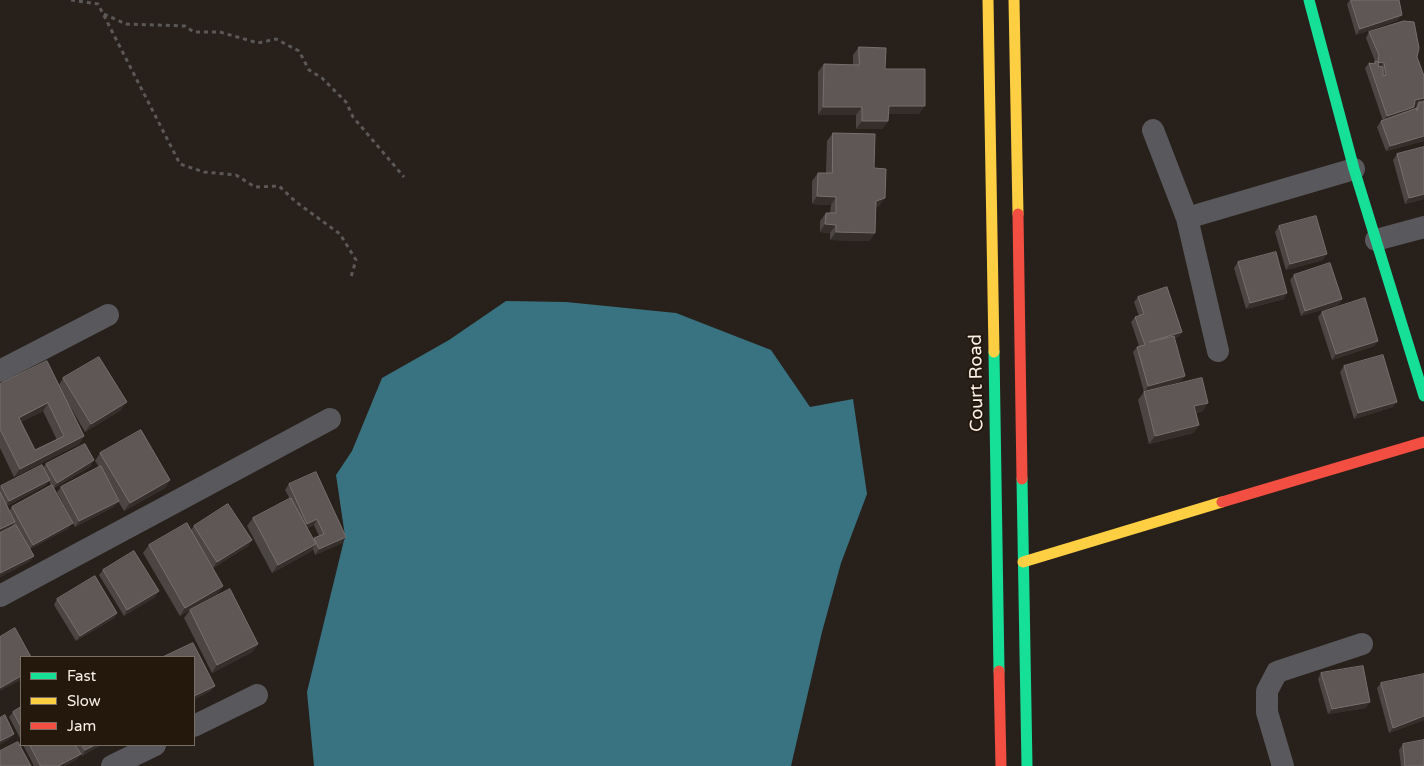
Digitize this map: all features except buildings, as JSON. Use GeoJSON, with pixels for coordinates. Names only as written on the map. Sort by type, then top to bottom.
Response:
{"type":"FeatureCollection","features":[{"type":"Feature","properties":{"kind":"main road","name":"Court Road"},"geometry":{"type":"LineString","coordinates":[[988,0],[1001,766]]}},
{"type":"Feature","properties":{"kind":"main road"},"geometry":{"type":"LineString","coordinates":[[1014,0],[1027,766]]}},
{"type":"Feature","properties":{"kind":"main road"},"geometry":{"type":"LineString","coordinates":[[1309,0],[1354,169],[1424,396]]}},
{"type":"Feature","properties":{"kind":"main road"},"geometry":{"type":"LineString","coordinates":[[1023,562],[1424,442]]}},
{"type":"Feature","properties":{"kind":"street"},"geometry":{"type":"LineString","coordinates":[[1153,130],[1187,218],[1218,351]]}},
{"type":"Feature","properties":{"kind":"street"},"geometry":{"type":"LineString","coordinates":[[1187,218],[1354,169]]}},
{"type":"Feature","properties":{"kind":"street"},"geometry":{"type":"LineString","coordinates":[[1376,240],[1424,227]]}},
{"type":"Feature","properties":{"kind":"street"},"geometry":{"type":"LineString","coordinates":[[0,371],[108,315]]}},
{"type":"Feature","properties":{"kind":"street"},"geometry":{"type":"LineString","coordinates":[[0,596],[330,419]]}},
{"type":"Feature","properties":{"kind":"street"},"geometry":{"type":"LineString","coordinates":[[1283,766],[1267,712],[1267,691],[1276,672],[1362,644]]}},
{"type":"Feature","properties":{"kind":"street"},"geometry":{"type":"LineString","coordinates":[[195,726],[257,695]]}},
{"type":"Feature","properties":{"kind":"street"},"geometry":{"type":"LineString","coordinates":[[114,766],[153,746]]}},
{"type":"Feature","properties":{"kind":"path"},"geometry":{"type":"LineString","coordinates":[[71,0],[98,4],[180,164],[204,172],[236,176],[255,187],[279,186],[296,202],[340,234],[356,260],[351,277]]}},
{"type":"Feature","properties":{"kind":"path"},"geometry":{"type":"LineString","coordinates":[[103,14],[126,24],[185,26],[194,32],[220,32],[258,43],[276,38],[298,51],[309,70],[322,78],[346,102],[354,117],[404,177]]}},
{"type":"Feature","properties":{"kind":"water"},"geometry":{"type":"Polygon","coordinates":[[[506,301],[566,302],[676,313],[771,350],[810,407],[853,399],[867,494],[841,563],[822,632],[791,766],[314,766],[307,692],[345,536],[336,475],[352,451],[382,378],[449,340],[506,301]]]}},
{"type":"Feature","properties":{"kind":"traffic: fast"},"geometry":{"type":"LineString","coordinates":[[1309,0],[1354,169],[1424,396]]}},
{"type":"Feature","properties":{"kind":"traffic: fast"},"geometry":{"type":"LineString","coordinates":[[994,352],[999,671]]}},
{"type":"Feature","properties":{"kind":"traffic: fast"},"geometry":{"type":"LineString","coordinates":[[1022,479],[1027,766]]}},
{"type":"Feature","properties":{"kind":"traffic: slow"},"geometry":{"type":"LineString","coordinates":[[988,0],[994,352]]}},
{"type":"Feature","properties":{"kind":"traffic: slow"},"geometry":{"type":"LineString","coordinates":[[1014,0],[1018,214]]}},
{"type":"Feature","properties":{"kind":"traffic: slow"},"geometry":{"type":"LineString","coordinates":[[1023,562],[1222,502]]}},
{"type":"Feature","properties":{"kind":"traffic: jam"},"geometry":{"type":"LineString","coordinates":[[1018,214],[1022,479]]}},
{"type":"Feature","properties":{"kind":"traffic: jam"},"geometry":{"type":"LineString","coordinates":[[1222,502],[1424,442]]}},
{"type":"Feature","properties":{"kind":"traffic: jam"},"geometry":{"type":"LineString","coordinates":[[999,671],[1001,766]]}}]}
